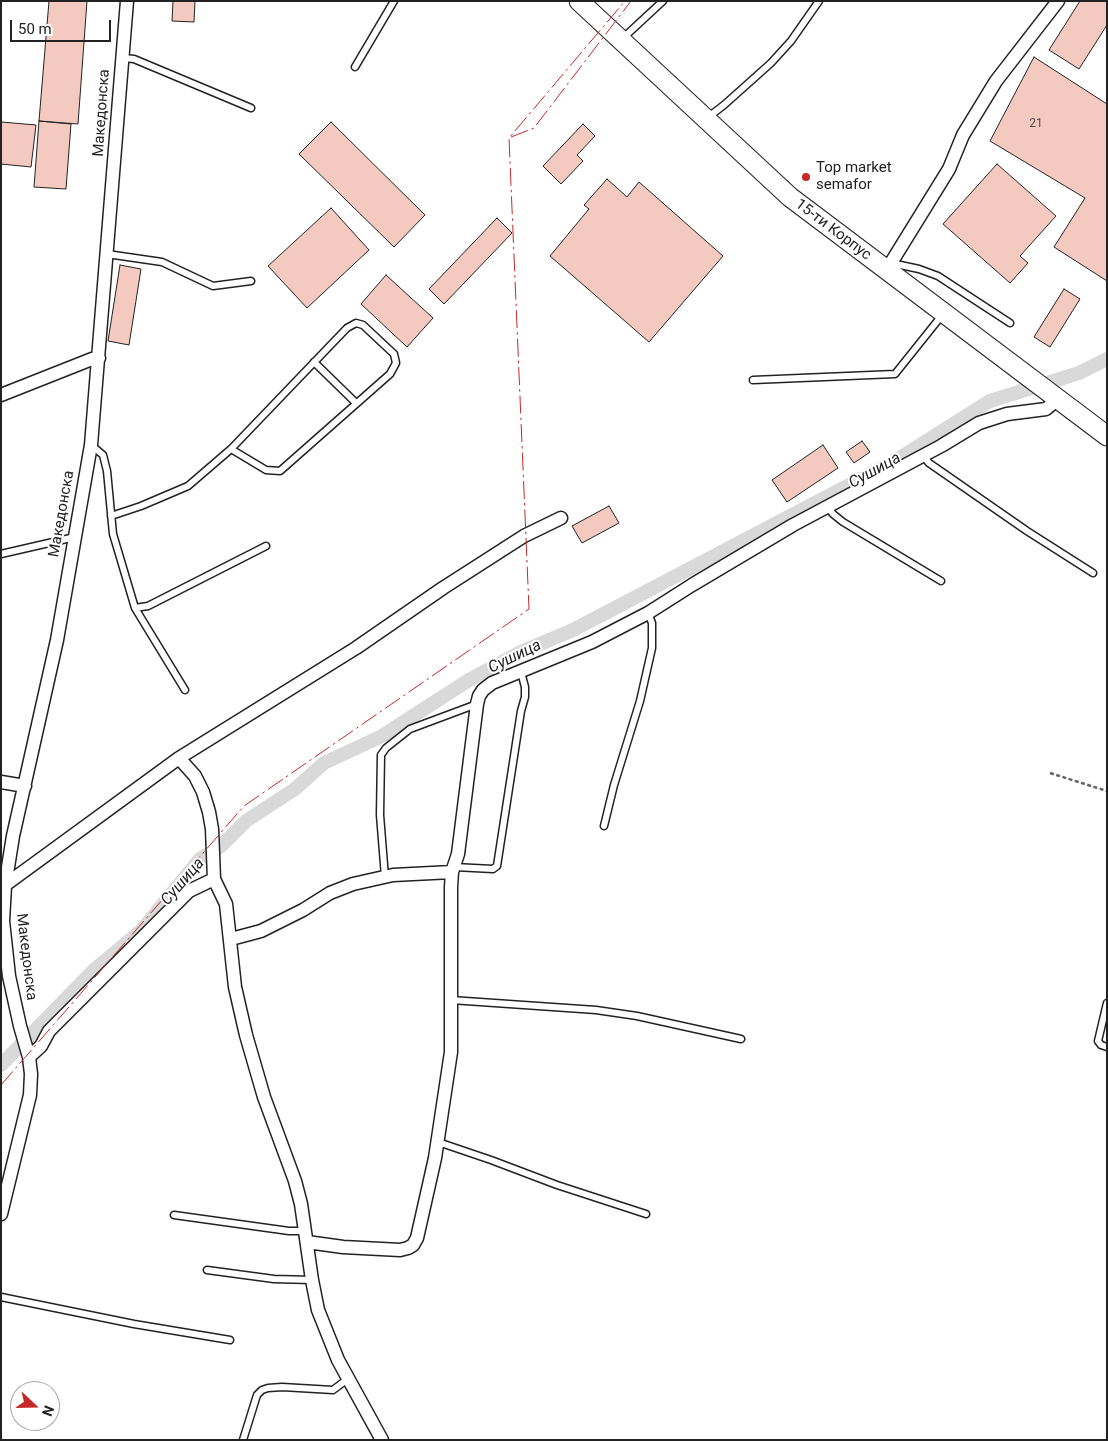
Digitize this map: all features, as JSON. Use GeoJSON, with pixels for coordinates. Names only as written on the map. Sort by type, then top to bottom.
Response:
{"type":"FeatureCollection","features":[{"type":"Feature","properties":{"kind":"main road","name":"15-ти Корпус"},"geometry":{"type":"LineString","coordinates":[[580,1],[790,197],[889,267],[944,313],[1107,436]]}},
{"type":"Feature","properties":{"kind":"street","name":"Македонска"},"geometry":{"type":"LineString","coordinates":[[1,1214],[30,1095],[29,1057],[9,976],[3,921],[3,887],[57,640],[91,445],[127,1]]}},
{"type":"Feature","properties":{"kind":"street"},"geometry":{"type":"LineString","coordinates":[[889,267],[949,170],[964,135],[996,81],[1058,1]]}},
{"type":"Feature","properties":{"kind":"street"},"geometry":{"type":"LineString","coordinates":[[1,395],[92,358],[99,358]]}},
{"type":"Feature","properties":{"kind":"street"},"geometry":{"type":"LineString","coordinates":[[306,1236],[384,1250],[408,1248],[414,1245],[417,1238],[438,1142],[451,1052],[450,944],[453,870],[458,854],[477,704],[479,696],[487,686],[592,642],[648,613],[700,580],[827,506],[923,456],[979,423],[1007,414],[1046,409],[1054,396]]}},
{"type":"Feature","properties":{"kind":"street"},"geometry":{"type":"LineString","coordinates":[[3,887],[179,758],[356,648],[443,588],[524,536],[561,518]]}},
{"type":"Feature","properties":{"kind":"street"},"geometry":{"type":"LineString","coordinates":[[179,758],[195,776],[203,792],[209,812],[212,828],[211,846],[214,879],[226,904],[235,987],[246,1035],[264,1097],[295,1181],[301,1204],[318,1310],[338,1360],[382,1440]]}},
{"type":"Feature","properties":{"kind":"street"},"geometry":{"type":"LineString","coordinates":[[1,782],[25,786]]}},
{"type":"Feature","properties":{"kind":"street"},"geometry":{"type":"LineString","coordinates":[[231,939],[248,936],[275,925],[330,894],[353,884],[410,873],[453,870]]}},
{"type":"Feature","properties":{"kind":"street"},"geometry":{"type":"LineString","coordinates":[[29,1057],[42,1046],[49,1031],[189,891],[214,879]]}},
{"type":"Feature","properties":{"kind":"lane"},"geometry":{"type":"LineString","coordinates":[[355,67],[394,1]]}},
{"type":"Feature","properties":{"kind":"lane"},"geometry":{"type":"LineString","coordinates":[[621,40],[662,1]]}},
{"type":"Feature","properties":{"kind":"lane"},"geometry":{"type":"LineString","coordinates":[[706,119],[771,63],[791,41],[819,1]]}},
{"type":"Feature","properties":{"kind":"lane"},"geometry":{"type":"LineString","coordinates":[[122,58],[134,59],[252,108]]}},
{"type":"Feature","properties":{"kind":"lane"},"geometry":{"type":"LineString","coordinates":[[107,254],[162,262],[213,286],[251,281]]}},
{"type":"Feature","properties":{"kind":"lane"},"geometry":{"type":"LineString","coordinates":[[889,267],[919,269],[938,276],[1010,323]]}},
{"type":"Feature","properties":{"kind":"lane"},"geometry":{"type":"LineString","coordinates":[[753,380],[895,374],[944,313]]}},
{"type":"Feature","properties":{"kind":"lane"},"geometry":{"type":"LineString","coordinates":[[111,516],[141,506],[188,486],[231,449],[347,328],[356,323],[363,325],[394,354],[396,363],[390,374],[280,471],[266,470],[231,449]]}},
{"type":"Feature","properties":{"kind":"lane"},"geometry":{"type":"LineString","coordinates":[[314,362],[356,403]]}},
{"type":"Feature","properties":{"kind":"lane"},"geometry":{"type":"LineString","coordinates":[[91,445],[103,455],[107,471],[112,534],[135,608],[185,690]]}},
{"type":"Feature","properties":{"kind":"lane"},"geometry":{"type":"LineString","coordinates":[[923,456],[929,463],[1027,531],[1093,573]]}},
{"type":"Feature","properties":{"kind":"lane"},"geometry":{"type":"LineString","coordinates":[[827,506],[843,522],[941,581]]}},
{"type":"Feature","properties":{"kind":"lane"},"geometry":{"type":"LineString","coordinates":[[1,554],[75,537]]}},
{"type":"Feature","properties":{"kind":"lane"},"geometry":{"type":"LineString","coordinates":[[135,608],[148,606],[266,546]]}},
{"type":"Feature","properties":{"kind":"lane"},"geometry":{"type":"LineString","coordinates":[[604,826],[614,785],[640,701],[652,648],[652,623],[648,613]]}},
{"type":"Feature","properties":{"kind":"lane"},"geometry":{"type":"LineString","coordinates":[[453,870],[493,869],[497,866],[521,711],[525,697],[522,672]]}},
{"type":"Feature","properties":{"kind":"lane"},"geometry":{"type":"LineString","coordinates":[[385,877],[380,815],[381,755],[386,748],[410,729],[477,704]]}},
{"type":"Feature","properties":{"kind":"lane"},"geometry":{"type":"LineString","coordinates":[[451,1000],[605,1012],[645,1018],[741,1039]]}},
{"type":"Feature","properties":{"kind":"lane"},"geometry":{"type":"LineString","coordinates":[[1107,1003],[1098,1041],[1101,1045],[1107,1047]]}},
{"type":"Feature","properties":{"kind":"lane"},"geometry":{"type":"LineString","coordinates":[[438,1142],[557,1185],[646,1214]]}},
{"type":"Feature","properties":{"kind":"lane"},"geometry":{"type":"LineString","coordinates":[[174,1215],[306,1236]]}},
{"type":"Feature","properties":{"kind":"lane"},"geometry":{"type":"LineString","coordinates":[[206,1270],[274,1279],[312,1280]]}},
{"type":"Feature","properties":{"kind":"lane"},"geometry":{"type":"LineString","coordinates":[[1,1298],[172,1332],[230,1340]]}},
{"type":"Feature","properties":{"kind":"lane"},"geometry":{"type":"LineString","coordinates":[[243,1440],[257,1395],[262,1390],[282,1387],[333,1390],[349,1378]]}},
{"type":"Feature","properties":{"kind":"path"},"geometry":{"type":"LineString","coordinates":[[1050,773],[1107,791]]}},
{"type":"Feature","properties":{"kind":"building"},"geometry":{"type":"Polygon","coordinates":[[[49,1],[87,1],[78,124],[39,121],[49,1]]]}},
{"type":"Feature","properties":{"kind":"building"},"geometry":{"type":"Polygon","coordinates":[[[173,1],[195,1],[194,22],[172,21],[173,1]]]}},
{"type":"Feature","properties":{"kind":"building"},"geometry":{"type":"Polygon","coordinates":[[[1080,1],[1107,1],[1107,25],[1079,69],[1049,50],[1080,1]]]}},
{"type":"Feature","properties":{"kind":"building"},"geometry":{"type":"Polygon","coordinates":[[[1034,57],[1107,104],[1107,281],[1054,247],[1085,198],[990,141],[1034,57]]]}},
{"type":"Feature","properties":{"kind":"building"},"geometry":{"type":"Polygon","coordinates":[[[39,121],[71,124],[66,189],[34,187],[39,121]]]}},
{"type":"Feature","properties":{"kind":"building"},"geometry":{"type":"Polygon","coordinates":[[[1,122],[36,125],[31,167],[1,164],[1,122]]]}},
{"type":"Feature","properties":{"kind":"building"},"geometry":{"type":"Polygon","coordinates":[[[331,122],[425,215],[394,247],[299,154],[331,122]]]}},
{"type":"Feature","properties":{"kind":"building"},"geometry":{"type":"Polygon","coordinates":[[[583,124],[595,136],[577,155],[583,161],[561,184],[543,166],[583,124]]]}},
{"type":"Feature","properties":{"kind":"building"},"geometry":{"type":"Polygon","coordinates":[[[997,164],[1056,216],[1020,256],[1028,263],[1010,283],[943,224],[997,164]]]}},
{"type":"Feature","properties":{"kind":"building"},"geometry":{"type":"Polygon","coordinates":[[[607,179],[627,197],[639,182],[723,256],[649,342],[550,256],[589,209],[584,205],[607,179]]]}},
{"type":"Feature","properties":{"kind":"building"},"geometry":{"type":"Polygon","coordinates":[[[331,208],[369,250],[307,308],[268,266],[331,208]]]}},
{"type":"Feature","properties":{"kind":"building"},"geometry":{"type":"Polygon","coordinates":[[[497,218],[512,233],[444,304],[429,289],[497,218]]]}},
{"type":"Feature","properties":{"kind":"building"},"geometry":{"type":"Polygon","coordinates":[[[120,265],[141,269],[129,345],[108,341],[120,265]]]}},
{"type":"Feature","properties":{"kind":"building"},"geometry":{"type":"Polygon","coordinates":[[[386,275],[433,318],[407,347],[361,304],[386,275]]]}},
{"type":"Feature","properties":{"kind":"building"},"geometry":{"type":"Polygon","coordinates":[[[1064,289],[1080,299],[1050,347],[1034,337],[1064,289]]]}},
{"type":"Feature","properties":{"kind":"building"},"geometry":{"type":"Polygon","coordinates":[[[862,441],[870,452],[854,463],[846,452],[862,441]]]}},
{"type":"Feature","properties":{"kind":"building"},"geometry":{"type":"Polygon","coordinates":[[[823,445],[838,468],[787,502],[772,480],[823,445]]]}},
{"type":"Feature","properties":{"kind":"building"},"geometry":{"type":"Polygon","coordinates":[[[609,506],[619,523],[582,543],[572,526],[609,506]]]}},
{"type":"Feature","properties":{"kind":"waterway","name":"Сушица"},"geometry":{"type":"LineString","coordinates":[[1,1065],[94,970],[141,931],[200,859],[221,846],[246,821],[295,789],[324,763],[382,736],[469,680],[521,652],[573,630],[895,461],[990,401],[1079,373],[1107,359]]}},
{"type":"Feature","properties":{"kind":"power"},"geometry":{"type":"LineString","coordinates":[[1,1085],[244,806],[529,609],[509,138],[625,1]]}},
{"type":"Feature","properties":{"kind":"power"},"geometry":{"type":"LineString","coordinates":[[511,137],[534,128],[631,1]]}},
{"type":"Feature","properties":{"kind":"place","name":"Top market semafor"},"geometry":{"type":"Point","coordinates":[806,177]}}]}
